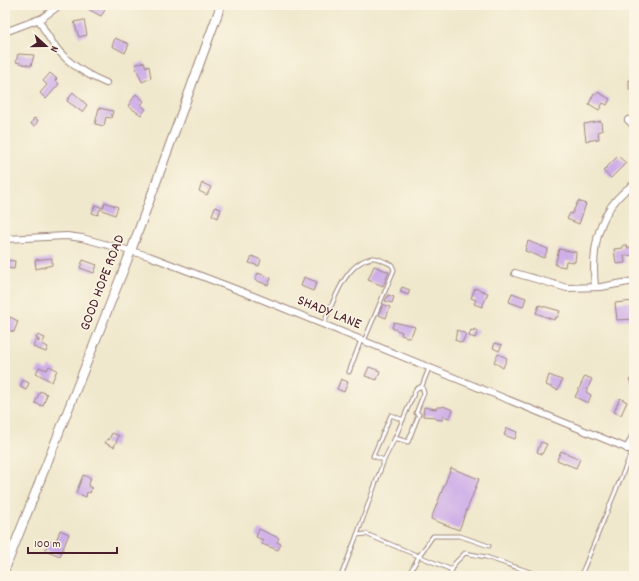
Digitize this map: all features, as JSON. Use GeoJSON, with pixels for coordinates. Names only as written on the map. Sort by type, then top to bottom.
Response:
{"type":"FeatureCollection","features":[{"type":"Feature","properties":{"kind":"main road","name":"GOOD HOPE ROAD"},"geometry":{"type":"LineString","coordinates":[[5,569],[131,250],[221,5]]}},
{"type":"Feature","properties":{"kind":"street"},"geometry":{"type":"LineString","coordinates":[[5,32],[39,20],[51,13],[60,5]]}},
{"type":"Feature","properties":{"kind":"street"},"geometry":{"type":"LineString","coordinates":[[39,20],[54,45],[70,64],[81,72],[106,83]]}},
{"type":"Feature","properties":{"kind":"street"},"geometry":{"type":"LineString","coordinates":[[628,120],[634,126]]}},
{"type":"Feature","properties":{"kind":"street"},"geometry":{"type":"LineString","coordinates":[[595,287],[593,262],[598,233],[613,205],[624,192],[634,184]]}},
{"type":"Feature","properties":{"kind":"street","name":"SHADY LANE"},"geometry":{"type":"LineString","coordinates":[[5,239],[67,236],[131,250],[182,267],[631,450]]}},
{"type":"Feature","properties":{"kind":"street"},"geometry":{"type":"LineString","coordinates":[[515,273],[567,288],[595,287],[634,281]]}},
{"type":"Feature","properties":{"kind":"street"},"geometry":{"type":"LineString","coordinates":[[631,450],[634,434]]}},
{"type":"Feature","properties":{"kind":"lane"},"geometry":{"type":"LineString","coordinates":[[324,325],[346,277],[351,270],[365,261],[375,258],[392,265],[394,270],[349,372]]}},
{"type":"Feature","properties":{"kind":"lane"},"geometry":{"type":"LineString","coordinates":[[395,438],[408,442],[419,414],[416,413],[424,393],[422,386],[429,368]]}},
{"type":"Feature","properties":{"kind":"lane"},"geometry":{"type":"LineString","coordinates":[[341,576],[358,535],[384,460],[416,389],[422,386]]}},
{"type":"Feature","properties":{"kind":"lane"},"geometry":{"type":"LineString","coordinates":[[384,460],[373,456],[391,415],[403,420]]}},
{"type":"Feature","properties":{"kind":"lane"},"geometry":{"type":"LineString","coordinates":[[580,576],[588,561],[631,450]]}},
{"type":"Feature","properties":{"kind":"lane"},"geometry":{"type":"LineString","coordinates":[[358,535],[366,534],[452,570]]}},
{"type":"Feature","properties":{"kind":"lane"},"geometry":{"type":"LineString","coordinates":[[408,576],[419,556],[433,536],[460,536],[489,546]]}},
{"type":"Feature","properties":{"kind":"lane"},"geometry":{"type":"LineString","coordinates":[[449,576],[455,563],[465,554],[486,557],[542,576]]}},
{"type":"Feature","properties":{"kind":"building"},"geometry":{"type":"Polygon","coordinates":[[[90,5],[100,5],[99,6],[105,10],[101,16],[88,9],[90,5]]]}},
{"type":"Feature","properties":{"kind":"building"},"geometry":{"type":"Polygon","coordinates":[[[84,20],[87,35],[79,37],[74,22],[84,20]]]}},
{"type":"Feature","properties":{"kind":"building"},"geometry":{"type":"Polygon","coordinates":[[[115,38],[129,44],[125,53],[112,46],[115,38]]]}},
{"type":"Feature","properties":{"kind":"building"},"geometry":{"type":"Polygon","coordinates":[[[18,54],[34,55],[31,66],[16,62],[18,54]]]}},
{"type":"Feature","properties":{"kind":"building"},"geometry":{"type":"Polygon","coordinates":[[[144,62],[146,67],[149,66],[151,78],[142,82],[135,65],[144,62]]]}},
{"type":"Feature","properties":{"kind":"building"},"geometry":{"type":"Polygon","coordinates":[[[50,73],[57,79],[55,80],[59,84],[46,99],[40,93],[47,85],[43,81],[50,73]]]}},
{"type":"Feature","properties":{"kind":"building"},"geometry":{"type":"Polygon","coordinates":[[[629,80],[634,80],[634,90],[629,90],[629,80]]]}},
{"type":"Feature","properties":{"kind":"building"},"geometry":{"type":"Polygon","coordinates":[[[73,92],[87,105],[82,112],[67,101],[73,92]]]}},
{"type":"Feature","properties":{"kind":"building"},"geometry":{"type":"Polygon","coordinates":[[[598,92],[610,99],[607,105],[603,103],[599,110],[589,104],[594,93],[596,95],[598,92]]]}},
{"type":"Feature","properties":{"kind":"building"},"geometry":{"type":"Polygon","coordinates":[[[136,94],[144,101],[141,105],[146,109],[141,115],[128,106],[136,94]]]}},
{"type":"Feature","properties":{"kind":"building"},"geometry":{"type":"Polygon","coordinates":[[[99,108],[113,111],[111,118],[106,117],[104,126],[95,124],[99,108]]]}},
{"type":"Feature","properties":{"kind":"building"},"geometry":{"type":"Polygon","coordinates":[[[34,118],[38,120],[35,126],[31,124],[34,118]]]}},
{"type":"Feature","properties":{"kind":"building"},"geometry":{"type":"Polygon","coordinates":[[[601,121],[602,131],[598,131],[599,139],[586,141],[584,124],[601,121]]]}},
{"type":"Feature","properties":{"kind":"building"},"geometry":{"type":"Polygon","coordinates":[[[618,156],[626,163],[611,178],[603,171],[618,156]]]}},
{"type":"Feature","properties":{"kind":"building"},"geometry":{"type":"Polygon","coordinates":[[[202,183],[211,187],[207,195],[199,191],[202,183]]]}},
{"type":"Feature","properties":{"kind":"building"},"geometry":{"type":"Polygon","coordinates":[[[578,201],[586,204],[579,224],[567,219],[570,213],[572,214],[578,201]]]}},
{"type":"Feature","properties":{"kind":"building"},"geometry":{"type":"Polygon","coordinates":[[[105,202],[118,207],[115,215],[100,209],[98,215],[92,213],[95,205],[103,208],[105,202]]]}},
{"type":"Feature","properties":{"kind":"building"},"geometry":{"type":"Polygon","coordinates":[[[215,207],[221,209],[218,218],[212,215],[215,207]]]}},
{"type":"Feature","properties":{"kind":"building"},"geometry":{"type":"Polygon","coordinates":[[[528,241],[548,249],[544,258],[525,251],[528,241]]]}},
{"type":"Feature","properties":{"kind":"building"},"geometry":{"type":"Polygon","coordinates":[[[623,245],[627,245],[627,248],[632,247],[633,255],[624,256],[625,263],[616,264],[614,249],[623,248],[623,245]]]}},
{"type":"Feature","properties":{"kind":"building"},"geometry":{"type":"Polygon","coordinates":[[[559,249],[576,252],[575,262],[566,261],[565,267],[555,265],[559,249]]]}},
{"type":"Feature","properties":{"kind":"building"},"geometry":{"type":"Polygon","coordinates":[[[252,256],[261,260],[259,266],[249,263],[252,256]]]}},
{"type":"Feature","properties":{"kind":"building"},"geometry":{"type":"Polygon","coordinates":[[[52,258],[52,265],[36,269],[35,260],[52,258]]]}},
{"type":"Feature","properties":{"kind":"building"},"geometry":{"type":"Polygon","coordinates":[[[5,260],[15,261],[14,269],[5,268],[5,260]]]}},
{"type":"Feature","properties":{"kind":"building"},"geometry":{"type":"Polygon","coordinates":[[[83,260],[97,265],[94,273],[80,268],[83,260]]]}},
{"type":"Feature","properties":{"kind":"building"},"geometry":{"type":"Polygon","coordinates":[[[374,266],[389,272],[383,286],[368,280],[374,266]]]}},
{"type":"Feature","properties":{"kind":"building"},"geometry":{"type":"Polygon","coordinates":[[[258,273],[271,278],[268,285],[255,280],[258,273]]]}},
{"type":"Feature","properties":{"kind":"building"},"geometry":{"type":"Polygon","coordinates":[[[304,277],[317,282],[313,291],[301,286],[304,277]]]}},
{"type":"Feature","properties":{"kind":"building"},"geometry":{"type":"Polygon","coordinates":[[[402,287],[410,290],[408,295],[400,292],[402,287]]]}},
{"type":"Feature","properties":{"kind":"building"},"geometry":{"type":"Polygon","coordinates":[[[475,288],[488,293],[482,307],[474,304],[476,300],[471,298],[475,288]]]}},
{"type":"Feature","properties":{"kind":"building"},"geometry":{"type":"Polygon","coordinates":[[[512,293],[526,298],[523,307],[509,302],[512,293]]]}},
{"type":"Feature","properties":{"kind":"building"},"geometry":{"type":"Polygon","coordinates":[[[388,295],[394,297],[392,303],[385,301],[388,295]]]}},
{"type":"Feature","properties":{"kind":"building"},"geometry":{"type":"Polygon","coordinates":[[[634,301],[634,319],[617,320],[615,303],[634,301]]]}},
{"type":"Feature","properties":{"kind":"building"},"geometry":{"type":"Polygon","coordinates":[[[383,304],[390,307],[386,318],[379,315],[383,304]]]}},
{"type":"Feature","properties":{"kind":"building"},"geometry":{"type":"Polygon","coordinates":[[[539,305],[560,311],[557,318],[555,317],[554,320],[536,313],[539,305]]]}},
{"type":"Feature","properties":{"kind":"building"},"geometry":{"type":"Polygon","coordinates":[[[10,317],[18,321],[14,332],[5,329],[10,317]]]}},
{"type":"Feature","properties":{"kind":"building"},"geometry":{"type":"Polygon","coordinates":[[[394,322],[415,327],[410,338],[401,335],[402,332],[392,328],[394,322]]]}},
{"type":"Feature","properties":{"kind":"building"},"geometry":{"type":"Polygon","coordinates":[[[474,329],[478,331],[475,338],[469,336],[471,330],[474,331],[474,329]]]}},
{"type":"Feature","properties":{"kind":"building"},"geometry":{"type":"Polygon","coordinates":[[[457,330],[466,334],[462,343],[455,340],[457,330]]]}},
{"type":"Feature","properties":{"kind":"building"},"geometry":{"type":"Polygon","coordinates":[[[38,335],[45,338],[42,344],[48,347],[46,352],[33,347],[36,340],[39,342],[36,338],[38,335]]]}},
{"type":"Feature","properties":{"kind":"building"},"geometry":{"type":"Polygon","coordinates":[[[495,343],[502,345],[499,351],[493,348],[495,343]]]}},
{"type":"Feature","properties":{"kind":"building"},"geometry":{"type":"Polygon","coordinates":[[[498,354],[507,358],[503,368],[494,362],[498,354]]]}},
{"type":"Feature","properties":{"kind":"building"},"geometry":{"type":"Polygon","coordinates":[[[49,366],[57,370],[52,382],[36,373],[39,367],[47,370],[49,366]]]}},
{"type":"Feature","properties":{"kind":"building"},"geometry":{"type":"Polygon","coordinates":[[[369,367],[380,371],[377,380],[365,376],[369,367]]]}},
{"type":"Feature","properties":{"kind":"building"},"geometry":{"type":"Polygon","coordinates":[[[549,375],[562,380],[558,390],[546,385],[549,375]]]}},
{"type":"Feature","properties":{"kind":"building"},"geometry":{"type":"Polygon","coordinates":[[[634,375],[634,386],[629,380],[634,375]]]}},
{"type":"Feature","properties":{"kind":"building"},"geometry":{"type":"Polygon","coordinates":[[[585,376],[592,379],[586,392],[591,395],[588,403],[575,397],[585,376]]]}},
{"type":"Feature","properties":{"kind":"building"},"geometry":{"type":"Polygon","coordinates":[[[341,379],[348,382],[344,392],[337,389],[341,379]]]}},
{"type":"Feature","properties":{"kind":"building"},"geometry":{"type":"Polygon","coordinates":[[[23,380],[29,383],[26,390],[20,387],[23,380]]]}},
{"type":"Feature","properties":{"kind":"building"},"geometry":{"type":"Polygon","coordinates":[[[40,391],[47,394],[43,406],[35,403],[40,391]]]}},
{"type":"Feature","properties":{"kind":"building"},"geometry":{"type":"Polygon","coordinates":[[[620,398],[627,402],[621,415],[614,412],[620,398]]]}},
{"type":"Feature","properties":{"kind":"building"},"geometry":{"type":"Polygon","coordinates":[[[443,406],[453,410],[450,418],[443,416],[442,420],[435,419],[435,417],[423,416],[424,407],[436,409],[437,407],[443,406]]]}},
{"type":"Feature","properties":{"kind":"building"},"geometry":{"type":"Polygon","coordinates":[[[507,428],[517,432],[515,439],[504,435],[507,428]]]}},
{"type":"Feature","properties":{"kind":"building"},"geometry":{"type":"Polygon","coordinates":[[[112,433],[119,436],[114,447],[105,443],[107,439],[109,440],[112,433]]]}},
{"type":"Feature","properties":{"kind":"building"},"geometry":{"type":"Polygon","coordinates":[[[541,442],[547,444],[542,454],[537,452],[541,442]]]}},
{"type":"Feature","properties":{"kind":"building"},"geometry":{"type":"Polygon","coordinates":[[[561,451],[580,459],[576,468],[557,460],[561,451]]]}},
{"type":"Feature","properties":{"kind":"building"},"geometry":{"type":"Polygon","coordinates":[[[451,468],[479,479],[459,530],[431,519],[451,468]]]}},
{"type":"Feature","properties":{"kind":"building"},"geometry":{"type":"Polygon","coordinates":[[[83,475],[91,478],[88,486],[92,488],[90,493],[87,492],[86,497],[76,493],[83,475]]]}},
{"type":"Feature","properties":{"kind":"building"},"geometry":{"type":"Polygon","coordinates":[[[259,529],[279,538],[277,542],[281,544],[278,550],[262,544],[263,540],[256,537],[259,529]]]}},
{"type":"Feature","properties":{"kind":"building"},"geometry":{"type":"Polygon","coordinates":[[[60,530],[69,534],[60,556],[45,550],[49,541],[55,544],[60,530]]]}}]}
